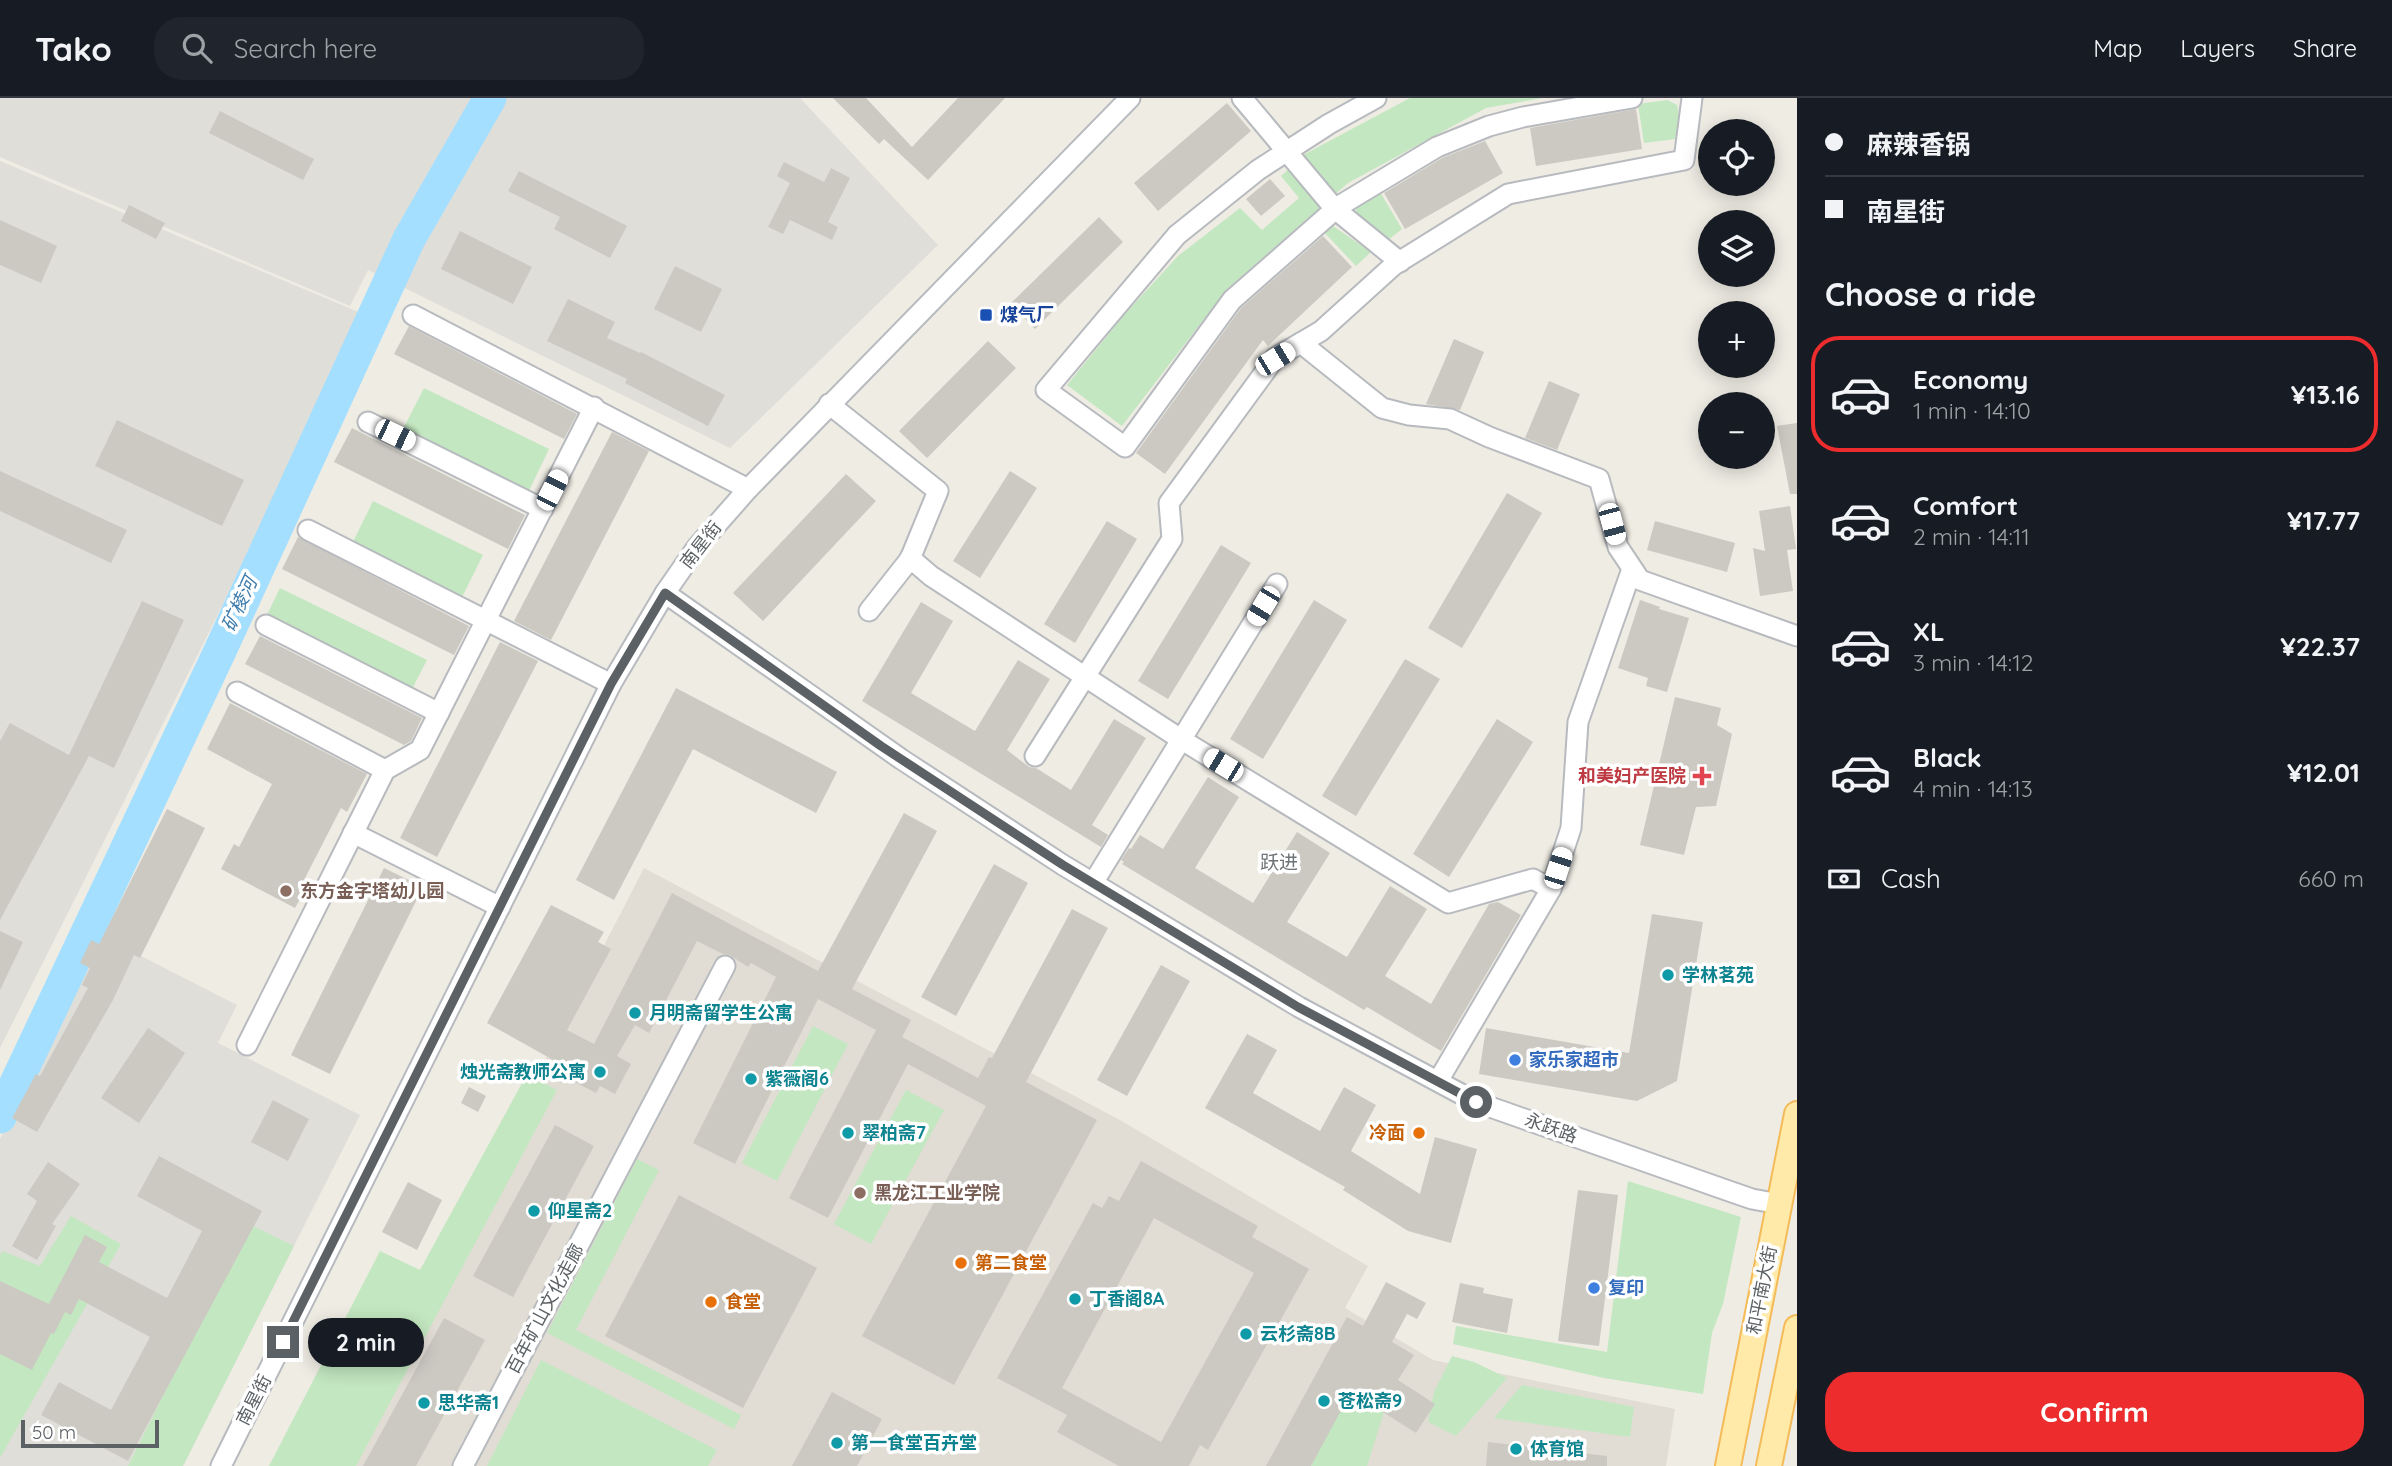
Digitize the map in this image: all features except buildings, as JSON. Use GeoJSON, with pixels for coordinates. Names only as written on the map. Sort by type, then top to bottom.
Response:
{"type":"FeatureCollection","features":[{"type":"Feature","properties":{"kind":"main road","name":"和平南大街"},"geometry":{"type":"LineString","coordinates":[[1728,1466],[1797,1114]]}},
{"type":"Feature","properties":{"kind":"main road"},"geometry":{"type":"LineString","coordinates":[[1769,1466],[1797,1328]]}},
{"type":"Feature","properties":{"kind":"street","name":"南星街"},"geometry":{"type":"LineString","coordinates":[[221,1466],[611,684],[665,593],[697,547],[748,489],[1130,98]]}},
{"type":"Feature","properties":{"kind":"street"},"geometry":{"type":"LineString","coordinates":[[1242,98],[1335,209],[1400,261]]}},
{"type":"Feature","properties":{"kind":"street"},"geometry":{"type":"LineString","coordinates":[[1376,98],[1328,124],[1258,170],[1177,235],[1046,390],[1125,447],[1233,300],[1335,209],[1437,147],[1489,126],[1523,117],[1632,98]]}},
{"type":"Feature","properties":{"kind":"street"},"geometry":{"type":"LineString","coordinates":[[1035,756],[1172,539],[1169,503],[1275,359],[1321,331],[1400,261],[1508,194],[1684,160],[1692,98]]}},
{"type":"Feature","properties":{"kind":"street"},"geometry":{"type":"LineString","coordinates":[[413,315],[748,489]]}},
{"type":"Feature","properties":{"kind":"street"},"geometry":{"type":"LineString","coordinates":[[1301,343],[1382,408],[1409,415],[1450,419],[1489,437],[1599,479],[1618,547],[1640,580],[1797,636]]}},
{"type":"Feature","properties":{"kind":"street"},"geometry":{"type":"LineString","coordinates":[[829,404],[937,491],[910,558],[869,611]]}},
{"type":"Feature","properties":{"kind":"street"},"geometry":{"type":"LineString","coordinates":[[247,1045],[385,770],[420,750],[594,407]]}},
{"type":"Feature","properties":{"kind":"street"},"geometry":{"type":"LineString","coordinates":[[368,422],[543,509]]}},
{"type":"Feature","properties":{"kind":"street"},"geometry":{"type":"LineString","coordinates":[[308,530],[611,684]]}},
{"type":"Feature","properties":{"kind":"street"},"geometry":{"type":"LineString","coordinates":[[910,558],[931,576],[1182,740],[1448,903],[1533,879],[1551,889]]}},
{"type":"Feature","properties":{"kind":"street"},"geometry":{"type":"LineString","coordinates":[[1438,1082],[1551,889],[1571,828],[1578,722],[1632,569]]}},
{"type":"Feature","properties":{"kind":"street"},"geometry":{"type":"LineString","coordinates":[[1094,883],[1277,584]]}},
{"type":"Feature","properties":{"kind":"street","name":"永跃路"},"geometry":{"type":"LineString","coordinates":[[665,593],[881,746],[1094,883],[1298,1007],[1476,1102],[1752,1199],[1779,1204]]}},
{"type":"Feature","properties":{"kind":"street"},"geometry":{"type":"LineString","coordinates":[[266,625],[439,713]]}},
{"type":"Feature","properties":{"kind":"street"},"geometry":{"type":"LineString","coordinates":[[237,692],[385,770]]}},
{"type":"Feature","properties":{"kind":"street"},"geometry":{"type":"LineString","coordinates":[[353,833],[500,907]]}},
{"type":"Feature","properties":{"kind":"street","name":"百年矿山文化走廊"},"geometry":{"type":"LineString","coordinates":[[463,1466],[725,966]]}},
{"type":"Feature","properties":{"kind":"shaded area"},"geometry":{"type":"Polygon","coordinates":[[[0,98],[800,98],[938,245],[730,448],[368,270],[350,306],[0,157],[0,98]]]}},
{"type":"Feature","properties":{"kind":"shaded area"},"geometry":{"type":"Polygon","coordinates":[[[0,161],[368,316],[0,1048],[0,161]]]}},
{"type":"Feature","properties":{"kind":"shaded area","name":"黑龙江工业学院"},"geometry":{"type":"Polygon","coordinates":[[[644,868],[1120,1120],[1368,1266],[1345,1308],[1433,1360],[1675,1409],[1666,1466],[335,1466],[644,868]]]}},
{"type":"Feature","properties":{"kind":"shaded area"},"geometry":{"type":"Polygon","coordinates":[[[94,932],[237,1005],[218,1043],[360,1115],[183,1466],[0,1466],[0,1139],[46,1032],[94,932]]]}},
{"type":"Feature","properties":{"kind":"green space"},"geometry":{"type":"Polygon","coordinates":[[[1410,98],[1543,98],[1486,108],[1348,183],[1227,289],[1122,426],[1067,385],[1125,314],[1178,256],[1240,208],[1262,230],[1299,198],[1281,176],[1305,154],[1410,98]]]}},
{"type":"Feature","properties":{"kind":"green space"},"geometry":{"type":"Polygon","coordinates":[[[1667,100],[1677,105],[1679,114],[1675,139],[1644,143],[1638,104],[1667,100]]]}},
{"type":"Feature","properties":{"kind":"green space"},"geometry":{"type":"Polygon","coordinates":[[[1380,192],[1402,229],[1388,240],[1355,217],[1357,204],[1380,192]]]}},
{"type":"Feature","properties":{"kind":"green space"},"geometry":{"type":"Polygon","coordinates":[[[1330,224],[1371,252],[1356,266],[1323,231],[1330,224]]]}},
{"type":"Feature","properties":{"kind":"green space"},"geometry":{"type":"Polygon","coordinates":[[[424,388],[549,449],[528,493],[402,431],[424,388]]]}},
{"type":"Feature","properties":{"kind":"green space"},"geometry":{"type":"Polygon","coordinates":[[[373,501],[483,555],[462,597],[353,542],[373,501]]]}},
{"type":"Feature","properties":{"kind":"green space"},"geometry":{"type":"Polygon","coordinates":[[[280,588],[427,660],[411,691],[265,619],[280,588]]]}},
{"type":"Feature","properties":{"kind":"green space"},"geometry":{"type":"Polygon","coordinates":[[[813,1026],[848,1044],[777,1181],[742,1163],[813,1026]]]}},
{"type":"Feature","properties":{"kind":"green space"},"geometry":{"type":"Polygon","coordinates":[[[527,1074],[557,1090],[356,1466],[269,1466],[380,1251],[420,1270],[527,1074]]]}},
{"type":"Feature","properties":{"kind":"green space"},"geometry":{"type":"Polygon","coordinates":[[[906,1090],[944,1110],[871,1244],[834,1224],[906,1090]]]}},
{"type":"Feature","properties":{"kind":"green space"},"geometry":{"type":"Polygon","coordinates":[[[637,1159],[659,1170],[576,1330],[741,1415],[734,1429],[547,1333],[637,1159]]]}},
{"type":"Feature","properties":{"kind":"green space"},"geometry":{"type":"Polygon","coordinates":[[[1628,1181],[1741,1217],[1723,1304],[1712,1333],[1703,1394],[1604,1378],[1453,1344],[1456,1326],[1607,1352],[1628,1181]]]}},
{"type":"Feature","properties":{"kind":"green space"},"geometry":{"type":"Polygon","coordinates":[[[71,1216],[121,1244],[0,1458],[0,1256],[2,1251],[40,1266],[71,1216]]]}},
{"type":"Feature","properties":{"kind":"green space"},"geometry":{"type":"Polygon","coordinates":[[[249,1224],[294,1246],[183,1466],[128,1466],[249,1224]]]}},
{"type":"Feature","properties":{"kind":"green space"},"geometry":{"type":"Polygon","coordinates":[[[1452,1356],[1474,1362],[1507,1378],[1456,1436],[1428,1422],[1434,1392],[1452,1356]]]}},
{"type":"Feature","properties":{"kind":"green space"},"geometry":{"type":"Polygon","coordinates":[[[541,1360],[717,1450],[708,1466],[487,1466],[541,1360]]]}},
{"type":"Feature","properties":{"kind":"green space"},"geometry":{"type":"Polygon","coordinates":[[[1522,1385],[1634,1407],[1630,1437],[1494,1418],[1522,1385]]]}},
{"type":"Feature","properties":{"kind":"green space"},"geometry":{"type":"Polygon","coordinates":[[[1348,1395],[1384,1412],[1367,1466],[1311,1466],[1348,1395]]]}},
{"type":"Feature","properties":{"kind":"waterway","name":"矿棱河"},"geometry":{"type":"LineString","coordinates":[[0,1117],[219,653],[409,239],[490,98]]}},
{"type":"Feature","properties":{"kind":"place","name":"煤气厂"},"geometry":{"type":"Point","coordinates":[986,315]}},
{"type":"Feature","properties":{"kind":"place","name":"和美妇产医院"},"geometry":{"type":"Point","coordinates":[1702,776]}},
{"type":"Feature","properties":{"kind":"place","name":"东方金字塔幼儿园"},"geometry":{"type":"Point","coordinates":[286,891]}},
{"type":"Feature","properties":{"kind":"place","name":"学林茗苑"},"geometry":{"type":"Point","coordinates":[1668,975]}},
{"type":"Feature","properties":{"kind":"place","name":"月明斋留学生公寓"},"geometry":{"type":"Point","coordinates":[635,1013]}},
{"type":"Feature","properties":{"kind":"place","name":"家乐家超市"},"geometry":{"type":"Point","coordinates":[1515,1060]}},
{"type":"Feature","properties":{"kind":"place","name":"烛光斋教师公寓"},"geometry":{"type":"Point","coordinates":[600,1072]}},
{"type":"Feature","properties":{"kind":"place","name":"紫薇阁6"},"geometry":{"type":"Point","coordinates":[751,1079]}},
{"type":"Feature","properties":{"kind":"place","name":"翠柏斋7"},"geometry":{"type":"Point","coordinates":[848,1133]}},
{"type":"Feature","properties":{"kind":"place","name":"冷面"},"geometry":{"type":"Point","coordinates":[1419,1133]}},
{"type":"Feature","properties":{"kind":"place","name":"黑龙江工业学院"},"geometry":{"type":"Point","coordinates":[860,1193]}},
{"type":"Feature","properties":{"kind":"place","name":"仰星斋2"},"geometry":{"type":"Point","coordinates":[534,1211]}},
{"type":"Feature","properties":{"kind":"place","name":"第二食堂"},"geometry":{"type":"Point","coordinates":[961,1263]}},
{"type":"Feature","properties":{"kind":"place","name":"复印"},"geometry":{"type":"Point","coordinates":[1594,1288]}},
{"type":"Feature","properties":{"kind":"place","name":"丁香阁8A"},"geometry":{"type":"Point","coordinates":[1075,1299]}},
{"type":"Feature","properties":{"kind":"place","name":"食堂"},"geometry":{"type":"Point","coordinates":[711,1302]}},
{"type":"Feature","properties":{"kind":"place","name":"云杉斋8B"},"geometry":{"type":"Point","coordinates":[1246,1334]}},
{"type":"Feature","properties":{"kind":"place","name":"苍松斋9"},"geometry":{"type":"Point","coordinates":[1324,1401]}},
{"type":"Feature","properties":{"kind":"place","name":"思华斋1"},"geometry":{"type":"Point","coordinates":[424,1403]}},
{"type":"Feature","properties":{"kind":"place","name":"第一食堂百卉堂"},"geometry":{"type":"Point","coordinates":[837,1443]}},
{"type":"Feature","properties":{"kind":"place","name":"体育馆"},"geometry":{"type":"Point","coordinates":[1516,1449]}},
{"type":"Feature","properties":{"kind":"district","name":"跃进"},"geometry":{"type":"Point","coordinates":[1279,862]}},
{"type":"Feature","properties":{"kind":"route"},"geometry":{"type":"LineString","coordinates":[[283,1342],[611,684],[665,593],[881,746],[1063,865],[1298,1007],[1476,1102]]}}]}
